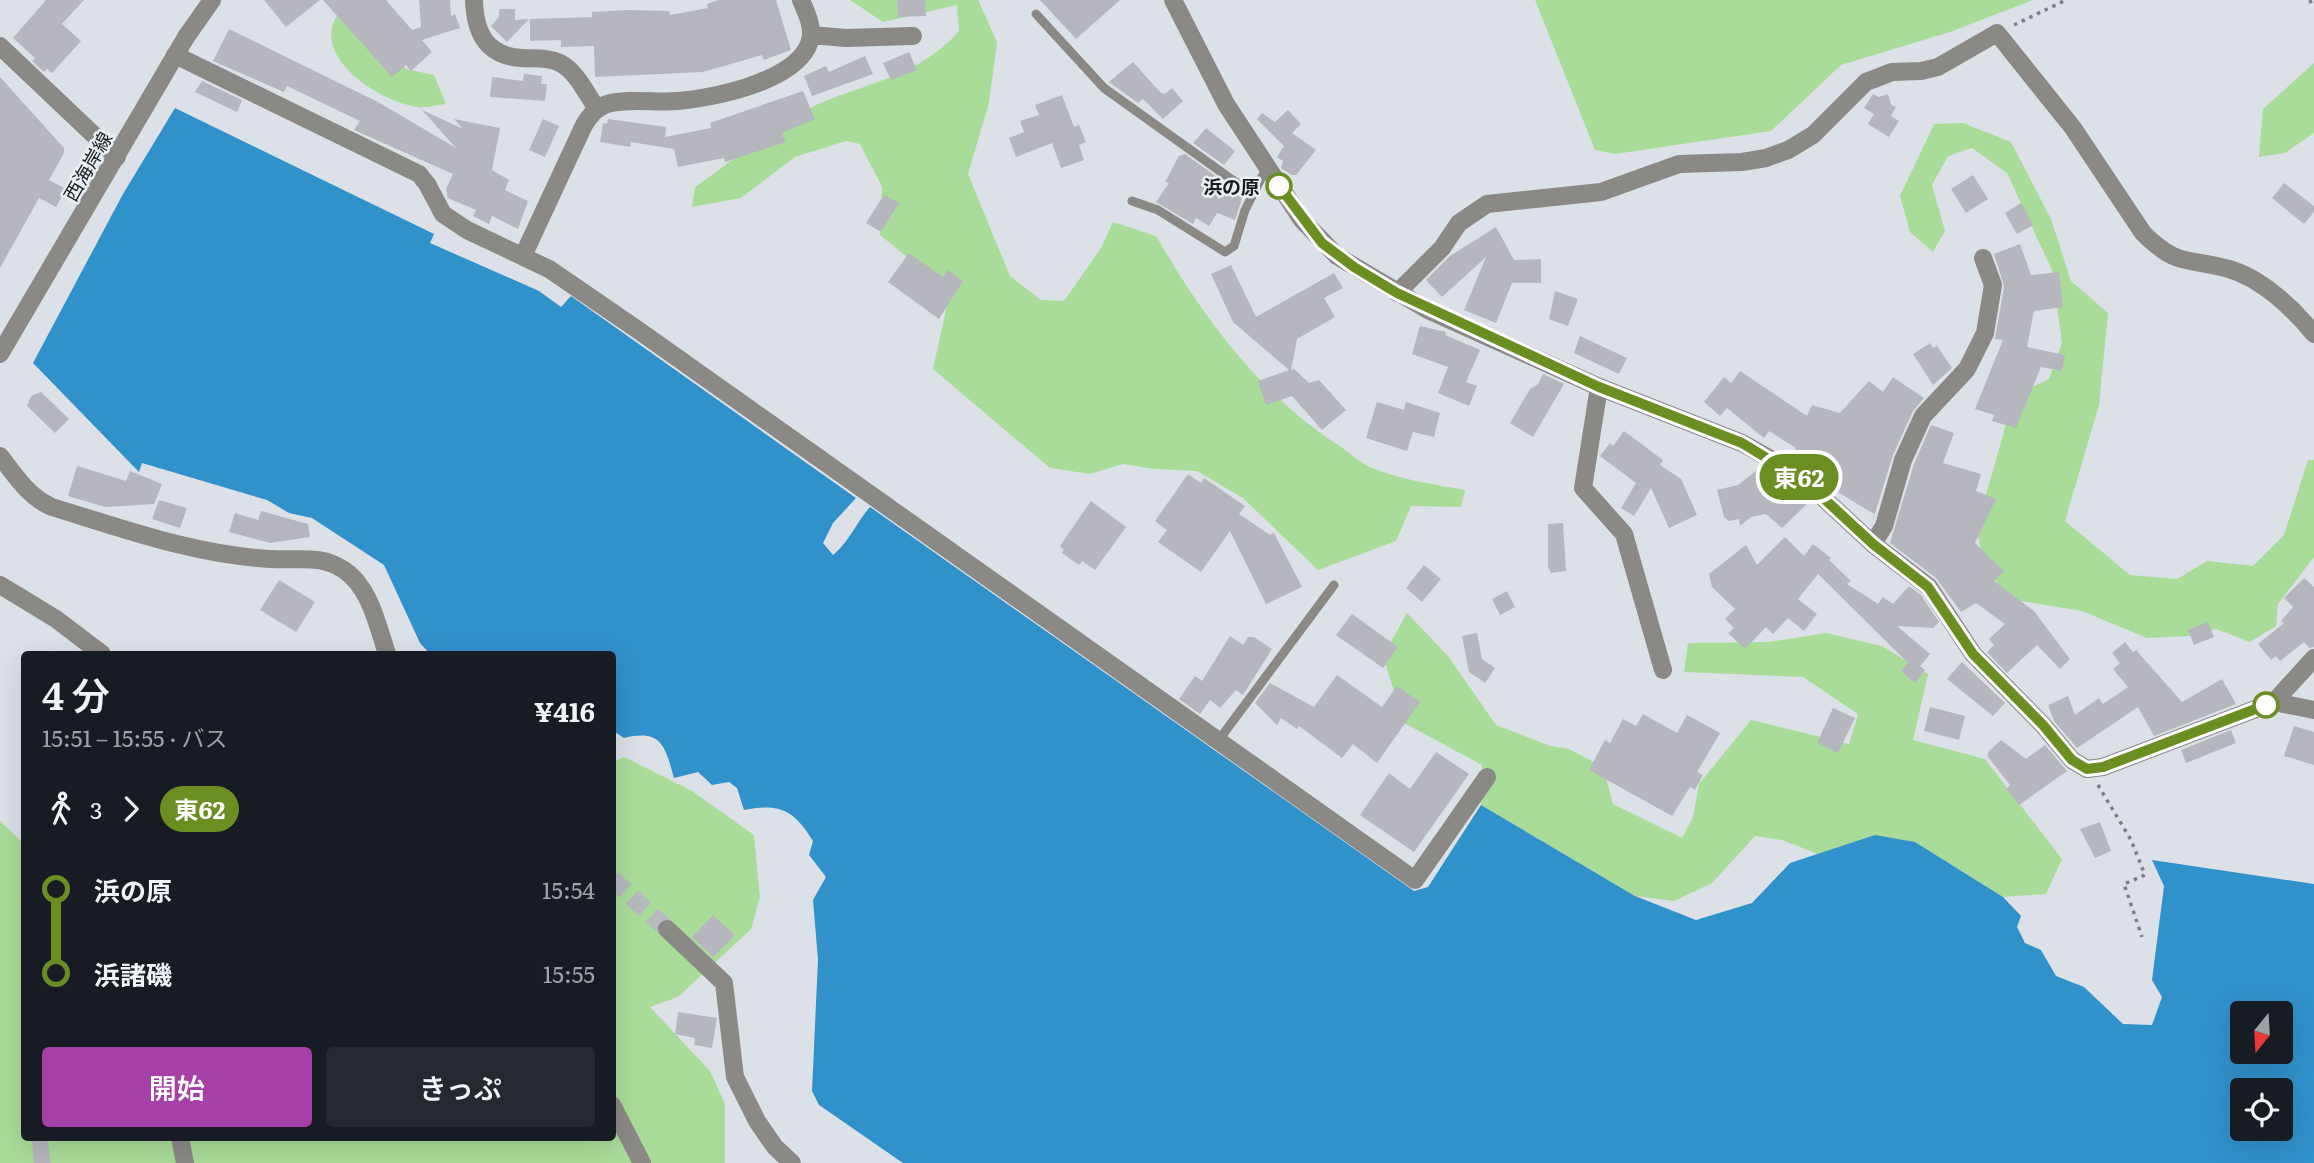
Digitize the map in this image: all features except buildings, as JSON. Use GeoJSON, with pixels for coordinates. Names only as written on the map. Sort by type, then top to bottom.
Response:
{"type":"FeatureCollection","features":[{"type":"Feature","properties":{"kind":"street","name":"西海岸線"},"geometry":{"type":"LineString","coordinates":[[0,354],[175,55],[212,0]]}},
{"type":"Feature","properties":{"kind":"street"},"geometry":{"type":"LineString","coordinates":[[474,0],[478,32],[490,48],[510,57],[553,60],[562,64],[572,72],[597,109]]}},
{"type":"Feature","properties":{"kind":"street"},"geometry":{"type":"LineString","coordinates":[[523,256],[583,125],[597,109],[613,103],[675,101],[730,91],[793,66],[804,55],[811,35],[802,0]]}},
{"type":"Feature","properties":{"kind":"street"},"geometry":{"type":"LineString","coordinates":[[1173,0],[1210,76],[1302,220],[1322,243],[1354,267],[1397,293],[1599,387],[1761,453],[1806,482],[1873,544],[1928,587],[1973,654],[2043,725],[2072,760],[2087,769],[2103,767],[2274,702],[2314,658]]}},
{"type":"Feature","properties":{"kind":"street"},"geometry":{"type":"LineString","coordinates":[[1397,293],[1441,248],[1459,223],[1487,204],[1601,192],[1679,164],[1742,162],[1766,158],[1788,150],[1813,135],[1866,82],[1892,72],[1921,71],[1938,67],[1997,33],[2073,128],[2132,217],[2155,244],[2185,262],[2238,273],[2280,300],[2314,334]]}},
{"type":"Feature","properties":{"kind":"street"},"geometry":{"type":"LineString","coordinates":[[811,35],[846,38],[913,36]]}},
{"type":"Feature","properties":{"kind":"street"},"geometry":{"type":"LineString","coordinates":[[0,46],[117,157]]}},
{"type":"Feature","properties":{"kind":"street"},"geometry":{"type":"LineString","coordinates":[[175,55],[419,174],[443,215],[467,230],[523,256],[638,330],[1415,880],[1486,777]]}},
{"type":"Feature","properties":{"kind":"street"},"geometry":{"type":"LineString","coordinates":[[1873,544],[1884,526],[1903,460],[1923,416],[1967,369],[1985,333],[1993,285],[1983,258]]}},
{"type":"Feature","properties":{"kind":"street"},"geometry":{"type":"LineString","coordinates":[[1599,387],[1583,488],[1625,534],[1663,670]]}},
{"type":"Feature","properties":{"kind":"street"},"geometry":{"type":"LineString","coordinates":[[0,456],[26,489],[39,501],[52,507],[189,549],[269,559],[315,558],[345,570],[368,600],[386,651]]}},
{"type":"Feature","properties":{"kind":"street"},"geometry":{"type":"LineString","coordinates":[[0,585],[55,619],[99,651]]}},
{"type":"Feature","properties":{"kind":"street"},"geometry":{"type":"LineString","coordinates":[[2274,702],[2314,710]]}},
{"type":"Feature","properties":{"kind":"street"},"geometry":{"type":"LineString","coordinates":[[667,929],[724,983],[735,1077],[757,1121],[775,1147],[792,1163]]}},
{"type":"Feature","properties":{"kind":"street"},"geometry":{"type":"LineString","coordinates":[[616,1113],[642,1163]]}},
{"type":"Feature","properties":{"kind":"street"},"geometry":{"type":"LineString","coordinates":[[181,1141],[185,1163]]}},
{"type":"Feature","properties":{"kind":"lane"},"geometry":{"type":"LineString","coordinates":[[1035,13],[1104,89],[1252,194]]}},
{"type":"Feature","properties":{"kind":"lane"},"geometry":{"type":"LineString","coordinates":[[1132,201],[1158,209],[1225,252],[1234,246],[1252,194],[1267,167]]}},
{"type":"Feature","properties":{"kind":"lane"},"geometry":{"type":"LineString","coordinates":[[1218,741],[1334,585]]}},
{"type":"Feature","properties":{"kind":"path"},"geometry":{"type":"LineString","coordinates":[[1997,33],[2066,0]]}},
{"type":"Feature","properties":{"kind":"path"},"geometry":{"type":"LineString","coordinates":[[2309,0],[2312,6]]}},
{"type":"Feature","properties":{"kind":"path"},"geometry":{"type":"LineString","coordinates":[[2087,769],[2131,840],[2145,875],[2124,884],[2142,937]]}},
{"type":"Feature","properties":{"kind":"green space"},"geometry":{"type":"Polygon","coordinates":[[[850,0],[978,0],[997,42],[989,103],[968,174],[1010,276],[1041,300],[1064,301],[1101,248],[1113,222],[1156,236],[1214,326],[1259,379],[1284,403],[1372,468],[1388,474],[1465,490],[1461,507],[1411,506],[1396,541],[1318,570],[1243,498],[1197,471],[1123,464],[1090,474],[1050,468],[933,369],[950,292],[880,235],[882,187],[860,144],[846,141],[795,157],[741,198],[692,207],[695,187],[784,123],[816,105],[909,69],[927,59],[959,31],[957,5],[883,22],[850,0]]]}},
{"type":"Feature","properties":{"kind":"green space"},"geometry":{"type":"Polygon","coordinates":[[[1535,0],[2033,0],[1950,32],[1841,65],[1771,131],[1615,154],[1595,150],[1535,0]]]}},
{"type":"Feature","properties":{"kind":"green space"},"geometry":{"type":"Polygon","coordinates":[[[341,8],[372,25],[406,69],[434,75],[446,104],[421,107],[405,104],[360,81],[347,69],[332,42],[333,25],[341,8]]]}},
{"type":"Feature","properties":{"kind":"green space"},"geometry":{"type":"Polygon","coordinates":[[[2314,63],[2314,133],[2285,153],[2259,157],[2263,109],[2314,63]]]}},
{"type":"Feature","properties":{"kind":"green space"},"geometry":{"type":"Polygon","coordinates":[[[1963,123],[2011,142],[2051,219],[2071,281],[2108,313],[2099,405],[2065,521],[2130,575],[2177,579],[2207,561],[2253,566],[2284,535],[2308,460],[2314,460],[2314,557],[2278,604],[2276,626],[2250,642],[2216,629],[2189,636],[2147,638],[2082,611],[2015,600],[1988,574],[1976,530],[2014,396],[2049,379],[2062,343],[2052,270],[2007,173],[1972,148],[1948,156],[1932,185],[1945,231],[1933,252],[1910,232],[1900,196],[1934,124],[1963,123]]]}},
{"type":"Feature","properties":{"kind":"green space"},"geometry":{"type":"Polygon","coordinates":[[[1407,613],[1448,656],[1496,725],[1551,746],[1569,749],[1603,767],[1613,804],[1682,838],[1693,817],[1699,784],[1751,720],[1849,744],[1858,714],[1803,677],[1684,672],[1688,643],[1768,642],[1826,633],[1882,646],[1928,674],[1913,740],[1985,759],[2062,859],[2046,894],[2003,897],[1915,842],[1875,836],[1818,854],[1782,840],[1755,836],[1712,883],[1674,901],[1635,896],[1481,805],[1482,765],[1404,723],[1383,656],[1407,613]]]}},
{"type":"Feature","properties":{"kind":"green space"},"geometry":{"type":"Polygon","coordinates":[[[624,757],[692,791],[754,835],[760,897],[751,929],[678,997],[650,1007],[710,1071],[725,1104],[725,1163],[0,1163],[0,821],[21,841],[21,1141],[616,1141],[616,760],[624,757]]]}},
{"type":"Feature","properties":{"kind":"water"},"geometry":{"type":"Polygon","coordinates":[[[175,108],[434,234],[430,243],[539,291],[561,307],[571,296],[856,498],[833,523],[823,543],[833,555],[870,507],[1414,891],[1428,887],[1481,805],[1635,896],[1696,920],[1752,903],[1790,863],[1875,835],[1915,842],[2003,897],[2021,916],[2017,927],[2025,943],[2041,950],[2056,976],[2084,987],[2123,1024],[2152,1025],[2162,997],[2152,980],[2164,886],[2152,860],[2314,884],[2314,1163],[903,1163],[819,1105],[812,1091],[818,960],[813,900],[826,877],[809,855],[813,841],[799,822],[785,811],[767,808],[744,810],[737,788],[729,782],[712,785],[698,772],[674,778],[664,749],[654,738],[624,738],[616,733],[616,651],[427,651],[420,643],[384,565],[312,518],[289,513],[267,500],[142,463],[139,472],[33,363],[123,194],[175,108]]]}},
{"type":"Feature","properties":{"kind":"tunnel"},"geometry":{"type":"LineString","coordinates":[[616,883],[667,929]]}},
{"type":"Feature","properties":{"kind":"bus line","name":"東62"},"geometry":{"type":"LineString","coordinates":[[1279,186],[1302,220],[1322,243],[1337,256],[1397,293],[1428,310],[1599,387],[1742,443],[1806,482],[1873,544],[1913,572],[1928,587],[1944,607],[1973,654],[2043,725],[2072,760],[2087,769],[2103,767],[2266,705]]}},
{"type":"Feature","properties":{"kind":"place","name":"浜の原"},"geometry":{"type":"Point","coordinates":[1279,186]}}]}
